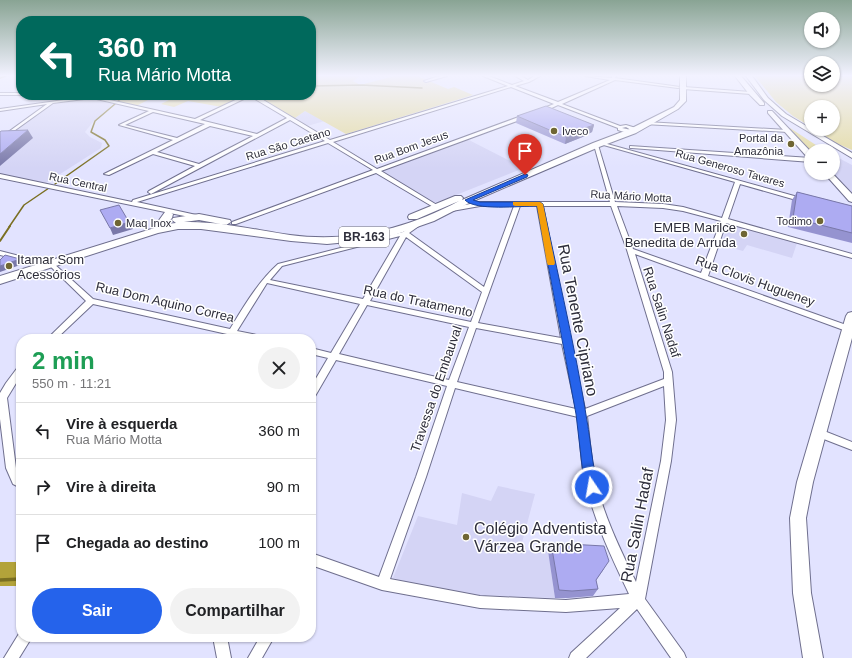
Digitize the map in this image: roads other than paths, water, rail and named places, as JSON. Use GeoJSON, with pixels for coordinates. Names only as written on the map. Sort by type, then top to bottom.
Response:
{"type":"FeatureCollection","features":[{"type":"Feature","properties":{"kind":"main road","name":"BR-163"},"geometry":{"type":"LineString","coordinates":[[0,280],[166,229],[199,217],[299,231],[335,233],[375,229],[408,219],[435,206],[477,190],[668,107]]}},
{"type":"Feature","properties":{"kind":"main road","name":"BR-163"},"geometry":{"type":"LineString","coordinates":[[0,274],[165,219],[219,229],[307,240],[337,240],[371,237],[421,222],[452,209],[468,200],[633,131],[678,107]]}},
{"type":"Feature","properties":{"kind":"main road"},"geometry":{"type":"LineString","coordinates":[[765,107],[804,148]]}},
{"type":"Feature","properties":{"kind":"main road"},"geometry":{"type":"LineString","coordinates":[[765,107],[781,120],[812,141]]}},
{"type":"Feature","properties":{"kind":"main road"},"geometry":{"type":"LineString","coordinates":[[775,107],[784,115],[852,156]]}},
{"type":"Feature","properties":{"kind":"main road"},"geometry":{"type":"LineString","coordinates":[[840,158],[852,164]]}},
{"type":"Feature","properties":{"kind":"main road"},"geometry":{"type":"LineString","coordinates":[[834,180],[852,199]]}},
{"type":"Feature","properties":{"kind":"main road"},"geometry":{"type":"LineString","coordinates":[[435,206],[444,211],[452,209]]}},
{"type":"Feature","properties":{"kind":"main road"},"geometry":{"type":"LineString","coordinates":[[219,229],[234,223]]}},
{"type":"Feature","properties":{"kind":"main road"},"geometry":{"type":"LineString","coordinates":[[814,658],[808,634],[802,593],[798,518],[819,433],[850,332]]}},
{"type":"Feature","properties":{"kind":"street"},"geometry":{"type":"LineString","coordinates":[[0,110],[22,107]]}},
{"type":"Feature","properties":{"kind":"street"},"geometry":{"type":"LineString","coordinates":[[0,140],[46,107]]}},
{"type":"Feature","properties":{"kind":"street"},"geometry":{"type":"LineString","coordinates":[[131,107],[257,135]]}},
{"type":"Feature","properties":{"kind":"street"},"geometry":{"type":"LineString","coordinates":[[195,121],[226,107]]}},
{"type":"Feature","properties":{"kind":"street"},"geometry":{"type":"LineString","coordinates":[[271,107],[435,206]]}},
{"type":"Feature","properties":{"kind":"street","name":"Rua São Caetano"},"geometry":{"type":"LineString","coordinates":[[133,202],[443,107]]}},
{"type":"Feature","properties":{"kind":"street"},"geometry":{"type":"LineString","coordinates":[[537,112],[553,107]]}},
{"type":"Feature","properties":{"kind":"street"},"geometry":{"type":"LineString","coordinates":[[563,107],[620,127],[623,131],[633,131]]}},
{"type":"Feature","properties":{"kind":"street"},"geometry":{"type":"LineString","coordinates":[[153,112],[121,125],[177,140]]}},
{"type":"Feature","properties":{"kind":"street","name":"Rua Bom Jesus"},"geometry":{"type":"LineString","coordinates":[[234,223],[530,115]]}},
{"type":"Feature","properties":{"kind":"street","name":"Rua São Caetano"},"geometry":{"type":"LineString","coordinates":[[133,202],[290,118]]}},
{"type":"Feature","properties":{"kind":"street"},"geometry":{"type":"LineString","coordinates":[[646,123],[788,131]]}},
{"type":"Feature","properties":{"kind":"street"},"geometry":{"type":"LineString","coordinates":[[106,174],[208,125]]}},
{"type":"Feature","properties":{"kind":"street","name":"Rua Generoso Tavares"},"geometry":{"type":"LineString","coordinates":[[599,144],[617,146],[738,182],[806,200]]}},
{"type":"Feature","properties":{"kind":"street","name":"Rua Salin Nadaf"},"geometry":{"type":"LineString","coordinates":[[599,144],[613,204],[630,250],[669,377]]}},
{"type":"Feature","properties":{"kind":"street"},"geometry":{"type":"LineString","coordinates":[[617,146],[804,159]]}},
{"type":"Feature","properties":{"kind":"street"},"geometry":{"type":"LineString","coordinates":[[153,152],[200,166]]}},
{"type":"Feature","properties":{"kind":"street","name":"Rua Central"},"geometry":{"type":"LineString","coordinates":[[0,176],[133,202],[152,208],[199,217]]}},
{"type":"Feature","properties":{"kind":"street"},"geometry":{"type":"LineString","coordinates":[[704,276],[738,182]]}},
{"type":"Feature","properties":{"kind":"street"},"geometry":{"type":"LineString","coordinates":[[468,200],[472,203],[480,204]]}},
{"type":"Feature","properties":{"kind":"street","name":"Rua Mário Motta"},"geometry":{"type":"LineString","coordinates":[[452,209],[480,204],[613,204],[646,205],[683,209],[852,256]]}},
{"type":"Feature","properties":{"kind":"street","name":"Travessa do Embauval"},"geometry":{"type":"LineString","coordinates":[[382,584],[421,477],[485,291],[518,204]]}},
{"type":"Feature","properties":{"kind":"street","name":"Rua Tenente Cipriano"},"geometry":{"type":"LineString","coordinates":[[540,204],[566,342],[582,414],[589,474],[600,514],[613,548],[638,600],[679,658]]}},
{"type":"Feature","properties":{"kind":"street","name":"Rua Central"},"geometry":{"type":"LineString","coordinates":[[152,208],[165,219]]}},
{"type":"Feature","properties":{"kind":"street"},"geometry":{"type":"LineString","coordinates":[[233,332],[266,281],[274,270],[280,265],[405,233],[421,222]]}},
{"type":"Feature","properties":{"kind":"street"},"geometry":{"type":"LineString","coordinates":[[405,233],[485,291]]}},
{"type":"Feature","properties":{"kind":"street"},"geometry":{"type":"LineString","coordinates":[[316,387],[405,233]]}},
{"type":"Feature","properties":{"kind":"street","name":"Rua Clovis Hugueney"},"geometry":{"type":"LineString","coordinates":[[630,250],[704,276],[850,332]]}},
{"type":"Feature","properties":{"kind":"street"},"geometry":{"type":"LineString","coordinates":[[0,253],[36,262]]}},
{"type":"Feature","properties":{"kind":"street","name":"Rua Dom Aquino Correa"},"geometry":{"type":"LineString","coordinates":[[50,264],[91,301],[241,334]]}},
{"type":"Feature","properties":{"kind":"street","name":"Rua do Tratamento"},"geometry":{"type":"LineString","coordinates":[[266,281],[473,325],[566,342]]}},
{"type":"Feature","properties":{"kind":"street"},"geometry":{"type":"LineString","coordinates":[[56,334],[91,301]]}},
{"type":"Feature","properties":{"kind":"street"},"geometry":{"type":"LineString","coordinates":[[316,352],[582,414],[669,377]]}},
{"type":"Feature","properties":{"kind":"street"},"geometry":{"type":"LineString","coordinates":[[16,376],[2,398],[11,468],[16,479]]}},
{"type":"Feature","properties":{"kind":"street","name":"Rua Salin Hadaf"},"geometry":{"type":"LineString","coordinates":[[576,658],[638,600],[667,454],[671,420],[669,377]]}},
{"type":"Feature","properties":{"kind":"street"},"geometry":{"type":"LineString","coordinates":[[819,433],[852,446]]}},
{"type":"Feature","properties":{"kind":"street"},"geometry":{"type":"LineString","coordinates":[[316,562],[382,584],[480,602],[566,606],[638,600]]}},
{"type":"Feature","properties":{"kind":"street"},"geometry":{"type":"LineString","coordinates":[[11,658],[22,642]]}},
{"type":"Feature","properties":{"kind":"street"},"geometry":{"type":"LineString","coordinates":[[221,642],[224,658]]}},
{"type":"Feature","properties":{"kind":"street"},"geometry":{"type":"LineString","coordinates":[[255,658],[264,642]]}},
{"type":"Feature","properties":{"kind":"waterway"},"geometry":{"type":"LineString","coordinates":[[55,184],[109,146],[105,140],[91,132],[95,121],[112,107]]}},
{"type":"Feature","properties":{"kind":"waterway"},"geometry":{"type":"LineString","coordinates":[[9,227],[24,205],[49,188]]}},
{"type":"Feature","properties":{"kind":"waterway"},"geometry":{"type":"LineString","coordinates":[[0,241],[10,226]]}},
{"type":"Feature","properties":{"kind":"waterway"},"geometry":{"type":"LineString","coordinates":[[0,580],[16,579]]}},
{"type":"Feature","properties":{"kind":"place","name":"Iveco"},"geometry":{"type":"Point","coordinates":[554,131]}},
{"type":"Feature","properties":{"kind":"place","name":"Portal da Amazônia"},"geometry":{"type":"Point","coordinates":[791,144]}},
{"type":"Feature","properties":{"kind":"place","name":"Todimo"},"geometry":{"type":"Point","coordinates":[820,221]}},
{"type":"Feature","properties":{"kind":"place","name":"Maq Inox"},"geometry":{"type":"Point","coordinates":[118,223]}},
{"type":"Feature","properties":{"kind":"place","name":"EMEB Marilce Benedita de Arruda"},"geometry":{"type":"Point","coordinates":[744,234]}},
{"type":"Feature","properties":{"kind":"place","name":"Itamar Som Acessórios"},"geometry":{"type":"Point","coordinates":[9,266]}},
{"type":"Feature","properties":{"kind":"place","name":"Colégio Adventista Várzea Grande"},"geometry":{"type":"Point","coordinates":[466,537]}}]}
